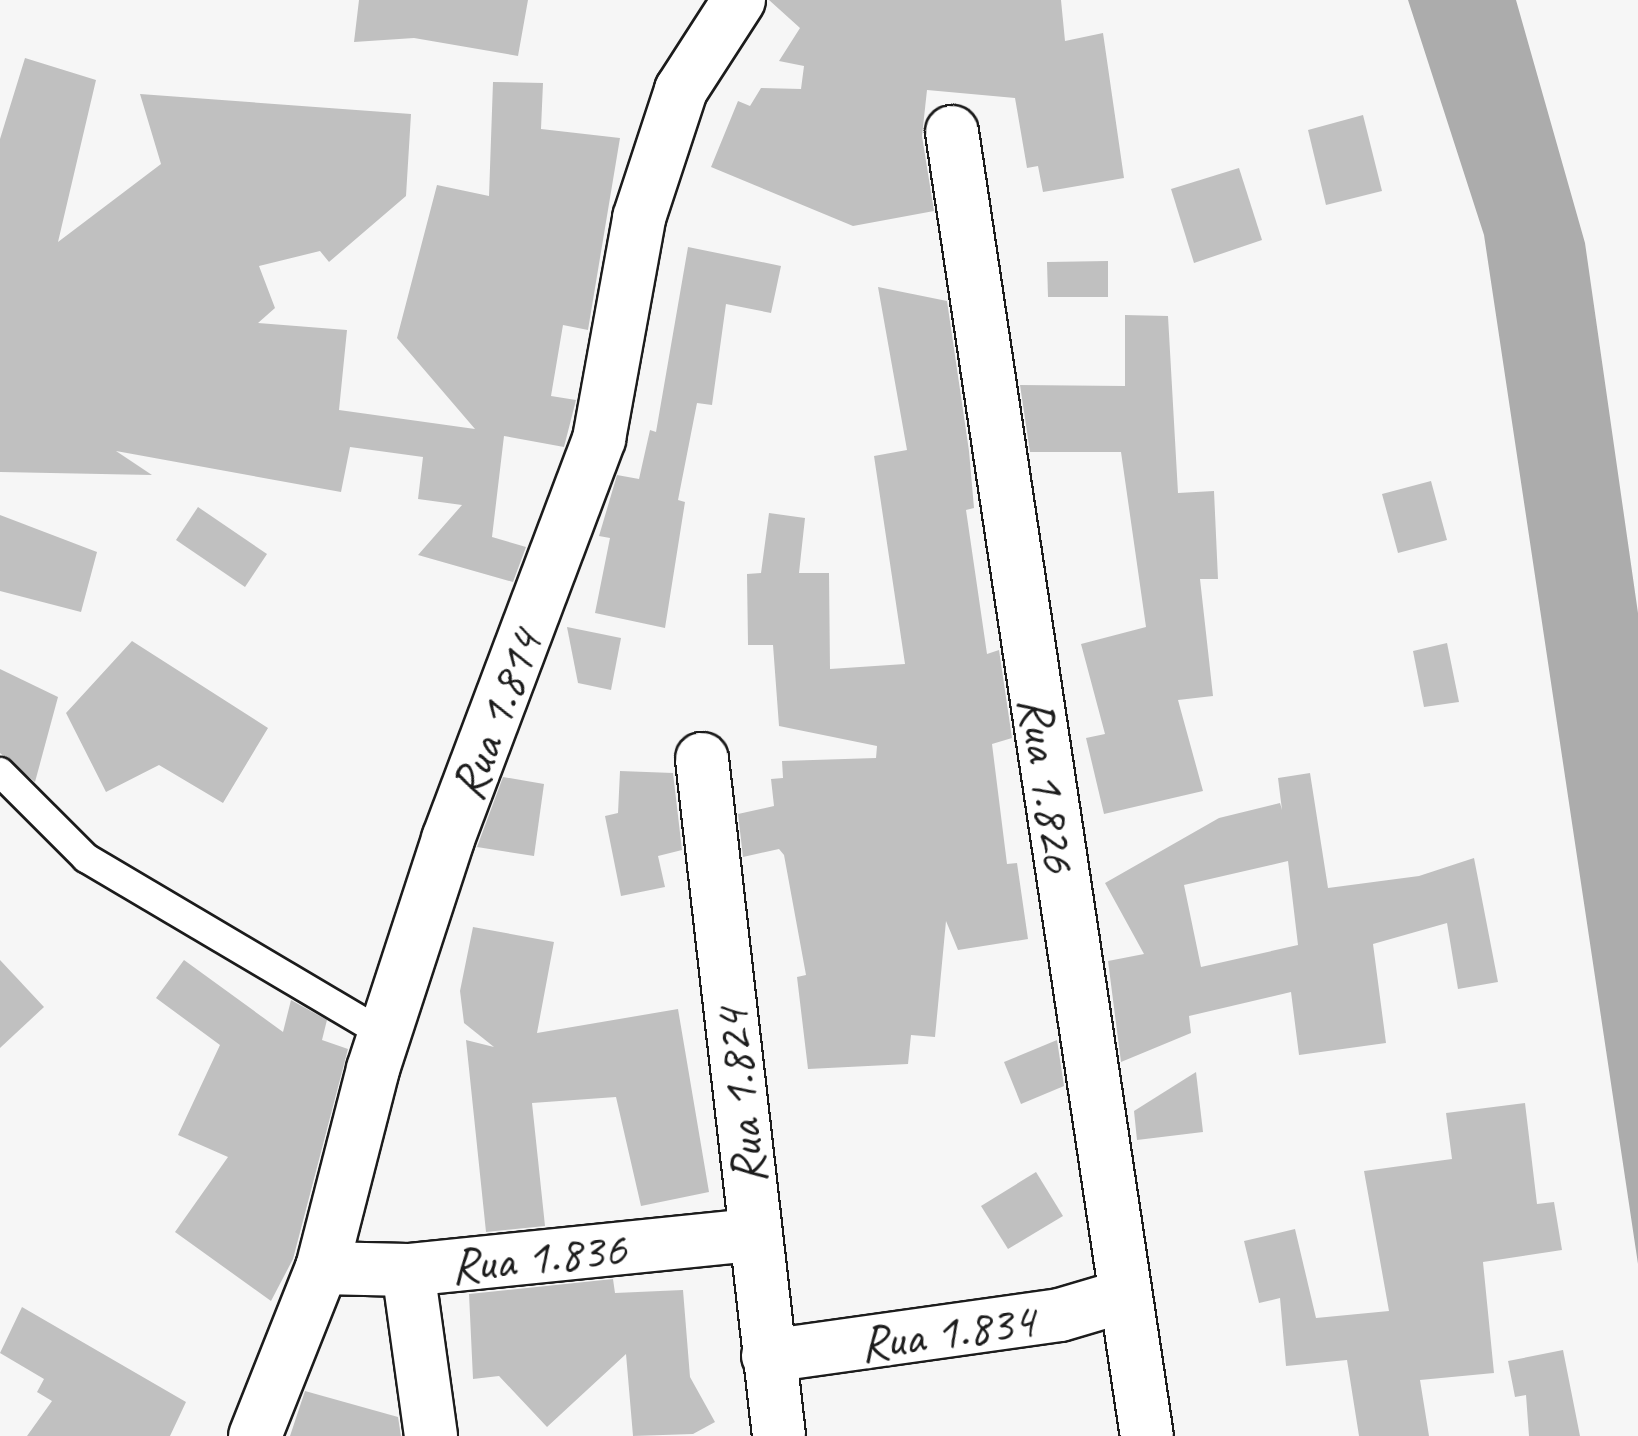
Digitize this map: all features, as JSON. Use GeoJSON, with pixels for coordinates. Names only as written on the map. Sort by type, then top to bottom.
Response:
{"type":"FeatureCollection","features":[{"type":"Feature","properties":{"kind":"street","name":"Rua 1.814"},"geometry":{"type":"LineString","coordinates":[[255,1436],[322,1268],[384,1034],[448,839],[599,440],[639,218],[681,90],[739,0]]}},
{"type":"Feature","properties":{"kind":"street","name":"Rua 1.826"},"geometry":{"type":"LineString","coordinates":[[952,132],[1147,1436]]}},
{"type":"Feature","properties":{"kind":"street","name":"Rua 1.824"},"geometry":{"type":"LineString","coordinates":[[702,759],[779,1436]]}},
{"type":"Feature","properties":{"kind":"street","name":"Rua 1.836"},"geometry":{"type":"LineString","coordinates":[[322,1268],[408,1270],[755,1235]]}},
{"type":"Feature","properties":{"kind":"street"},"geometry":{"type":"LineString","coordinates":[[408,1270],[431,1436]]}},
{"type":"Feature","properties":{"kind":"street","name":"Rua 1.834"},"geometry":{"type":"LineString","coordinates":[[768,1356],[987,1328],[1124,1296]]}},
{"type":"Feature","properties":{"kind":"lane"},"geometry":{"type":"LineString","coordinates":[[0,772],[86,858],[384,1034]]}},
{"type":"Feature","properties":{"kind":"shaded area"},"geometry":{"type":"Polygon","coordinates":[[[1408,0],[1516,0],[1585,243],[1638,613],[1638,1264],[1484,235],[1408,0]]]}},
{"type":"Feature","properties":{"kind":"building"},"geometry":{"type":"Polygon","coordinates":[[[359,0],[528,0],[518,56],[414,38],[354,42],[359,0]]]}},
{"type":"Feature","properties":{"kind":"building"},"geometry":{"type":"Polygon","coordinates":[[[769,0],[1061,0],[1065,41],[1103,33],[1124,178],[1043,192],[1038,166],[1027,168],[1015,98],[927,90],[922,136],[934,211],[853,226],[711,167],[738,101],[750,106],[761,88],[801,89],[804,66],[779,61],[800,28],[769,0]]]}},
{"type":"Feature","properties":{"kind":"building"},"geometry":{"type":"Polygon","coordinates":[[[25,58],[96,80],[58,242],[161,164],[140,94],[411,114],[406,196],[329,262],[320,251],[259,266],[275,308],[258,323],[347,330],[339,410],[475,429],[397,338],[437,185],[489,196],[493,82],[543,83],[541,129],[620,138],[588,330],[563,325],[551,396],[576,400],[564,447],[504,436],[492,537],[526,547],[513,582],[418,555],[462,505],[418,499],[423,457],[350,447],[341,492],[116,451],[152,475],[0,472],[0,139],[25,58]]]}},
{"type":"Feature","properties":{"kind":"building"},"geometry":{"type":"Polygon","coordinates":[[[1363,115],[1382,191],[1326,205],[1308,130],[1363,115]]]}},
{"type":"Feature","properties":{"kind":"building"},"geometry":{"type":"Polygon","coordinates":[[[1239,168],[1262,240],[1194,263],[1171,189],[1239,168]]]}},
{"type":"Feature","properties":{"kind":"building"},"geometry":{"type":"Polygon","coordinates":[[[688,247],[781,266],[771,313],[726,304],[712,405],[697,403],[678,500],[685,502],[665,628],[595,613],[610,538],[599,536],[617,475],[639,479],[650,430],[656,432],[688,247]]]}},
{"type":"Feature","properties":{"kind":"building"},"geometry":{"type":"Polygon","coordinates":[[[1108,261],[1108,297],[1048,297],[1047,262],[1108,261]]]}},
{"type":"Feature","properties":{"kind":"building"},"geometry":{"type":"Polygon","coordinates":[[[878,287],[947,301],[969,451],[974,508],[966,510],[987,654],[999,650],[1012,738],[992,744],[1007,864],[1017,863],[1028,939],[958,950],[946,921],[935,1037],[911,1035],[908,1064],[808,1069],[797,977],[806,975],[784,855],[779,849],[743,857],[738,814],[774,806],[771,779],[783,778],[782,761],[876,758],[877,746],[779,726],[773,645],[748,645],[747,574],[761,573],[769,513],[805,518],[799,573],[829,573],[830,669],[905,664],[874,456],[907,450],[878,287]]]}},
{"type":"Feature","properties":{"kind":"building"},"geometry":{"type":"Polygon","coordinates":[[[1125,315],[1168,316],[1178,493],[1214,491],[1218,579],[1200,579],[1213,696],[1178,700],[1203,791],[1104,814],[1086,738],[1105,734],[1081,644],[1146,627],[1121,452],[1030,452],[1020,385],[1125,386],[1125,315]]]}},
{"type":"Feature","properties":{"kind":"building"},"geometry":{"type":"Polygon","coordinates":[[[1431,481],[1447,540],[1398,553],[1382,494],[1431,481]]]}},
{"type":"Feature","properties":{"kind":"building"},"geometry":{"type":"Polygon","coordinates":[[[198,507],[267,554],[245,587],[176,540],[198,507]]]}},
{"type":"Feature","properties":{"kind":"building"},"geometry":{"type":"Polygon","coordinates":[[[0,515],[97,552],[81,612],[0,591],[0,515]]]}},
{"type":"Feature","properties":{"kind":"building"},"geometry":{"type":"Polygon","coordinates":[[[567,627],[621,638],[611,690],[578,683],[567,627]]]}},
{"type":"Feature","properties":{"kind":"building"},"geometry":{"type":"Polygon","coordinates":[[[132,641],[268,728],[223,803],[159,765],[106,792],[66,713],[132,641]]]}},
{"type":"Feature","properties":{"kind":"building"},"geometry":{"type":"Polygon","coordinates":[[[1447,643],[1459,702],[1424,707],[1413,651],[1447,643]]]}},
{"type":"Feature","properties":{"kind":"building"},"geometry":{"type":"Polygon","coordinates":[[[0,669],[58,697],[35,782],[0,753],[0,669]]]}},
{"type":"Feature","properties":{"kind":"building"},"geometry":{"type":"Polygon","coordinates":[[[620,771],[673,773],[682,850],[658,856],[665,887],[621,896],[605,816],[618,813],[620,771]]]}},
{"type":"Feature","properties":{"kind":"building"},"geometry":{"type":"Polygon","coordinates":[[[1310,773],[1328,888],[1419,876],[1474,858],[1498,982],[1458,989],[1447,923],[1373,944],[1386,1043],[1299,1055],[1291,992],[1189,1016],[1191,1033],[1121,1062],[1108,961],[1144,954],[1105,883],[1219,818],[1280,803],[1282,810],[1278,778],[1310,773]],[[1288,861],[1184,885],[1201,967],[1298,945],[1288,861]]]}},
{"type":"Feature","properties":{"kind":"building"},"geometry":{"type":"Polygon","coordinates":[[[503,777],[544,784],[534,856],[477,847],[503,777]]]}},
{"type":"Feature","properties":{"kind":"building"},"geometry":{"type":"Polygon","coordinates":[[[473,927],[554,942],[537,1033],[678,1009],[709,1192],[641,1206],[616,1097],[532,1103],[545,1226],[486,1232],[466,1040],[494,1047],[464,1023],[460,991],[473,927]]]}},
{"type":"Feature","properties":{"kind":"building"},"geometry":{"type":"Polygon","coordinates":[[[0,960],[44,1007],[0,1048],[0,960]]]}},
{"type":"Feature","properties":{"kind":"building"},"geometry":{"type":"Polygon","coordinates":[[[184,960],[283,1032],[291,1000],[327,1020],[322,1040],[348,1049],[293,1259],[271,1301],[175,1232],[228,1157],[178,1135],[220,1045],[156,998],[184,960]]]}},
{"type":"Feature","properties":{"kind":"building"},"geometry":{"type":"Polygon","coordinates":[[[1057,1040],[1064,1086],[1021,1104],[1004,1062],[1057,1040]]]}},
{"type":"Feature","properties":{"kind":"building"},"geometry":{"type":"Polygon","coordinates":[[[1196,1072],[1203,1132],[1137,1140],[1134,1111],[1196,1072]]]}},
{"type":"Feature","properties":{"kind":"building"},"geometry":{"type":"Polygon","coordinates":[[[1525,1103],[1537,1204],[1554,1202],[1562,1250],[1483,1262],[1494,1373],[1420,1380],[1429,1436],[1359,1436],[1347,1360],[1286,1366],[1280,1298],[1259,1303],[1244,1241],[1295,1229],[1316,1318],[1389,1311],[1364,1171],[1452,1159],[1446,1113],[1525,1103]]]}},
{"type":"Feature","properties":{"kind":"building"},"geometry":{"type":"Polygon","coordinates":[[[1036,1172],[1063,1216],[1008,1249],[981,1206],[1036,1172]]]}},
{"type":"Feature","properties":{"kind":"building"},"geometry":{"type":"Polygon","coordinates":[[[613,1279],[615,1293],[683,1290],[690,1377],[715,1422],[693,1434],[633,1436],[626,1354],[547,1427],[499,1376],[473,1379],[469,1294],[613,1279]]]}},
{"type":"Feature","properties":{"kind":"building"},"geometry":{"type":"Polygon","coordinates":[[[22,1307],[186,1402],[170,1436],[27,1436],[52,1401],[37,1392],[44,1379],[0,1353],[22,1307]]]}},
{"type":"Feature","properties":{"kind":"building"},"geometry":{"type":"Polygon","coordinates":[[[1563,1350],[1580,1436],[1529,1436],[1526,1395],[1515,1397],[1508,1361],[1563,1350]]]}},
{"type":"Feature","properties":{"kind":"building"},"geometry":{"type":"Polygon","coordinates":[[[305,1391],[398,1417],[401,1436],[290,1436],[305,1391]]]}}]}
